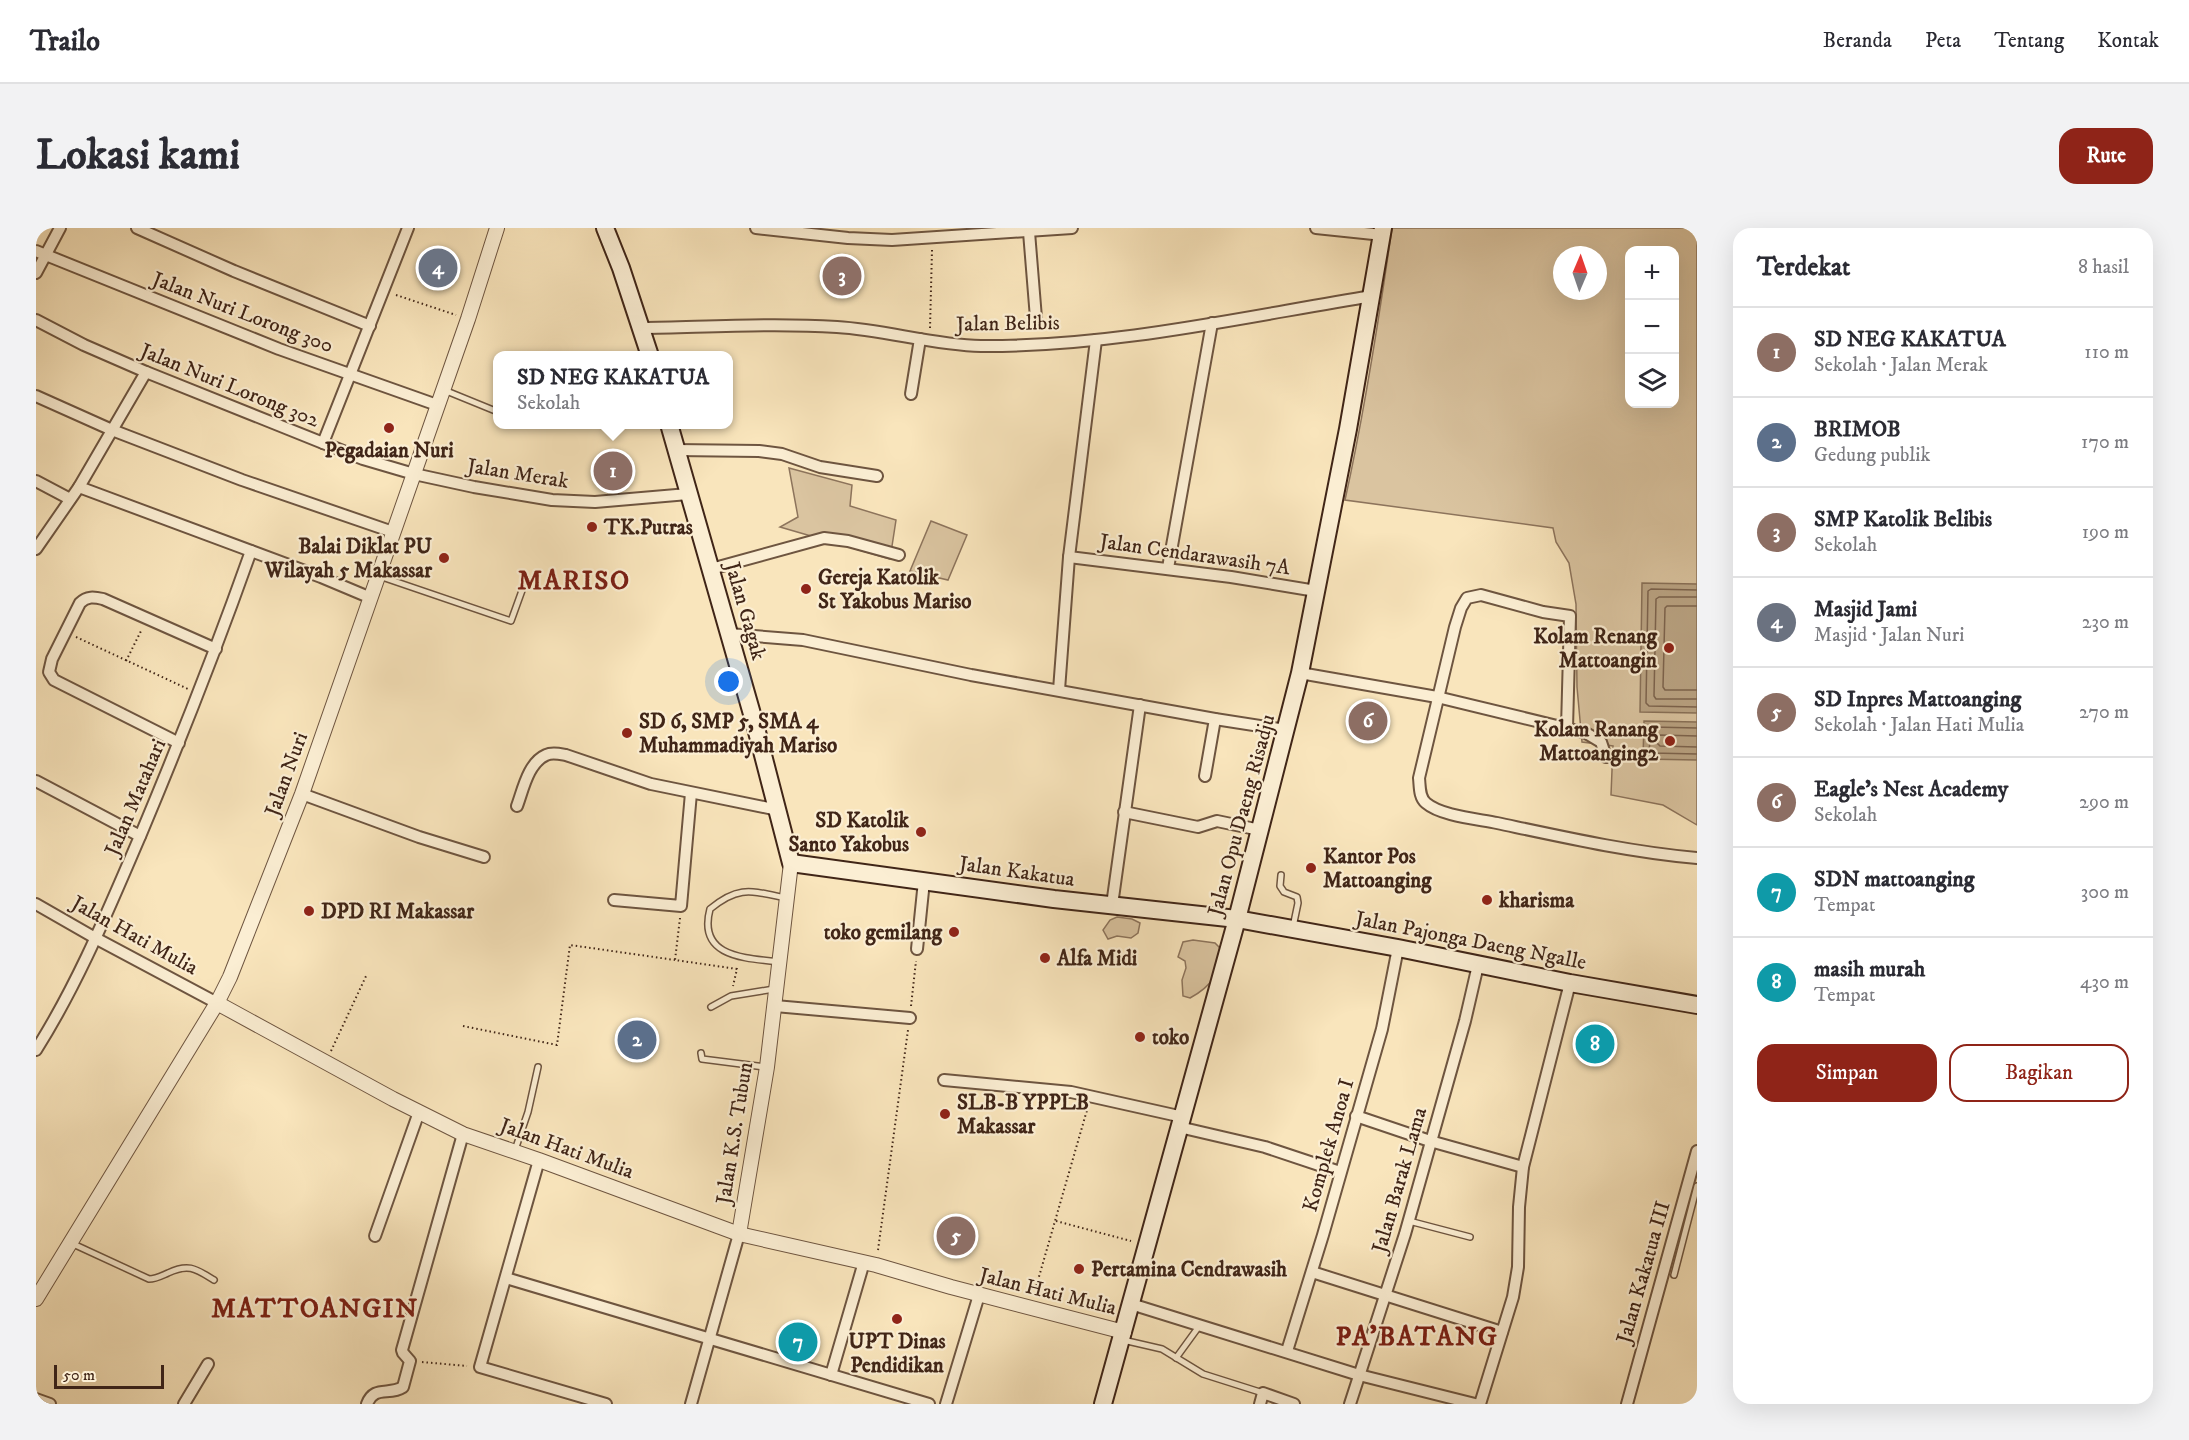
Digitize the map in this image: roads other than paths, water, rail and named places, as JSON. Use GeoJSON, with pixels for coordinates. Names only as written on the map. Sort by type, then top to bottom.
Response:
{"type":"FeatureCollection","features":[{"type":"Feature","properties":{"kind":"main road"},"geometry":{"type":"LineString","coordinates":[[605,228],[649,351]]}},
{"type":"Feature","properties":{"kind":"main road","name":"Jalan Opu Daeng Risadju"},"geometry":{"type":"LineString","coordinates":[[1103,1404],[1237,919],[1300,673],[1383,232]]}},
{"type":"Feature","properties":{"kind":"main road","name":"Jalan Gagak"},"geometry":{"type":"LineString","coordinates":[[670,429],[791,863]]}},
{"type":"Feature","properties":{"kind":"main road","name":"Jalan Kakatua"},"geometry":{"type":"LineString","coordinates":[[791,863],[1237,919]]}},
{"type":"Feature","properties":{"kind":"main road","name":"Jalan Pajonga Daeng Ngalle"},"geometry":{"type":"LineString","coordinates":[[1237,919],[1697,1005]]}},
{"type":"Feature","properties":{"kind":"street"},"geometry":{"type":"LineString","coordinates":[[36,273],[41,253],[60,228]]}},
{"type":"Feature","properties":{"kind":"street"},"geometry":{"type":"LineString","coordinates":[[137,228],[370,326]]}},
{"type":"Feature","properties":{"kind":"street"},"geometry":{"type":"LineString","coordinates":[[322,443],[408,228]]}},
{"type":"Feature","properties":{"kind":"street","name":"Jalan Nuri"},"geometry":{"type":"LineString","coordinates":[[36,1299],[217,1003],[230,977],[302,794],[468,319],[497,228]]}},
{"type":"Feature","properties":{"kind":"street"},"geometry":{"type":"LineString","coordinates":[[756,228],[849,233],[892,240],[932,238],[957,232],[1029,232],[1070,228]]}},
{"type":"Feature","properties":{"kind":"street"},"geometry":{"type":"LineString","coordinates":[[1316,228],[1383,232]]}},
{"type":"Feature","properties":{"kind":"street"},"geometry":{"type":"LineString","coordinates":[[1029,232],[1036,318]]}},
{"type":"Feature","properties":{"kind":"street","name":"Jalan Nuri Lorong 300"},"geometry":{"type":"LineString","coordinates":[[41,253],[279,349],[437,405]]}},
{"type":"Feature","properties":{"kind":"street","name":"Jalan Belibis"},"geometry":{"type":"LineString","coordinates":[[642,328],[837,327],[880,331],[959,345],[983,346],[1096,340],[1372,296]]}},
{"type":"Feature","properties":{"kind":"street","name":"Jalan Nuri Lorong 302"},"geometry":{"type":"LineString","coordinates":[[36,320],[84,345],[146,372],[363,459],[414,474]]}},
{"type":"Feature","properties":{"kind":"street"},"geometry":{"type":"LineString","coordinates":[[1168,568],[1212,323]]}},
{"type":"Feature","properties":{"kind":"street"},"geometry":{"type":"LineString","coordinates":[[911,394],[925,339]]}},
{"type":"Feature","properties":{"kind":"street","name":"Jalan Cendarawasih 7A"},"geometry":{"type":"LineString","coordinates":[[1059,690],[1069,557],[1096,340]]}},
{"type":"Feature","properties":{"kind":"street"},"geometry":{"type":"LineString","coordinates":[[36,549],[79,487],[146,372]]}},
{"type":"Feature","properties":{"kind":"street"},"geometry":{"type":"LineString","coordinates":[[36,396],[112,430],[279,494],[393,532]]}},
{"type":"Feature","properties":{"kind":"street"},"geometry":{"type":"LineString","coordinates":[[676,450],[759,451],[782,454],[820,467],[877,476]]}},
{"type":"Feature","properties":{"kind":"street","name":"Jalan Merak"},"geometry":{"type":"LineString","coordinates":[[414,474],[552,500],[595,502],[688,494]]}},
{"type":"Feature","properties":{"kind":"street"},"geometry":{"type":"LineString","coordinates":[[36,481],[70,499]]}},
{"type":"Feature","properties":{"kind":"street"},"geometry":{"type":"LineString","coordinates":[[79,487],[371,598]]}},
{"type":"Feature","properties":{"kind":"street"},"geometry":{"type":"LineString","coordinates":[[711,569],[824,538],[848,541],[899,555]]}},
{"type":"Feature","properties":{"kind":"street","name":"Jalan Matahari"},"geometry":{"type":"LineString","coordinates":[[36,1050],[41,1031],[97,939],[179,744],[251,551]]}},
{"type":"Feature","properties":{"kind":"street","name":"Jalan Cendarawasih 7A"},"geometry":{"type":"LineString","coordinates":[[1069,557],[1168,568],[1316,591]]}},
{"type":"Feature","properties":{"kind":"street"},"geometry":{"type":"LineString","coordinates":[[1567,728],[1570,616],[1543,612],[1481,595],[1467,598],[1455,627],[1419,778],[1420,793],[1424,802],[1434,809],[1573,839],[1663,855],[1697,858]]}},
{"type":"Feature","properties":{"kind":"street"},"geometry":{"type":"LineString","coordinates":[[179,744],[64,685],[49,672],[52,659],[80,603],[91,597],[103,599],[216,649]]}},
{"type":"Feature","properties":{"kind":"street"},"geometry":{"type":"LineString","coordinates":[[729,634],[803,640],[971,675],[1286,730]]}},
{"type":"Feature","properties":{"kind":"street"},"geometry":{"type":"LineString","coordinates":[[1300,673],[1437,697],[1586,733],[1601,742],[1606,757]]}},
{"type":"Feature","properties":{"kind":"street"},"geometry":{"type":"LineString","coordinates":[[1112,905],[1140,705]]}},
{"type":"Feature","properties":{"kind":"street"},"geometry":{"type":"LineString","coordinates":[[1205,776],[1215,719]]}},
{"type":"Feature","properties":{"kind":"street"},"geometry":{"type":"LineString","coordinates":[[517,806],[533,767],[546,755],[555,754],[566,755],[651,784],[778,810]]}},
{"type":"Feature","properties":{"kind":"street"},"geometry":{"type":"LineString","coordinates":[[36,780],[140,836]]}},
{"type":"Feature","properties":{"kind":"street"},"geometry":{"type":"LineString","coordinates":[[614,900],[681,906],[691,793]]}},
{"type":"Feature","properties":{"kind":"street"},"geometry":{"type":"LineString","coordinates":[[302,794],[419,837],[484,857]]}},
{"type":"Feature","properties":{"kind":"street"},"geometry":{"type":"LineString","coordinates":[[1124,812],[1198,827],[1217,821],[1260,830]]}},
{"type":"Feature","properties":{"kind":"street","name":"Jalan K.S. Tubun"},"geometry":{"type":"LineString","coordinates":[[690,1404],[739,1234],[767,1067],[791,863]]}},
{"type":"Feature","properties":{"kind":"street"},"geometry":{"type":"LineString","coordinates":[[917,949],[924,881]]}},
{"type":"Feature","properties":{"kind":"street","name":"Jalan Hati Mulia"},"geometry":{"type":"LineString","coordinates":[[36,904],[97,939],[463,1134],[739,1234],[870,1264],[1030,1307],[1123,1336]]}},
{"type":"Feature","properties":{"kind":"street","name":"Komplek Anoa I"},"geometry":{"type":"LineString","coordinates":[[1287,1351],[1382,1029],[1398,948]]}},
{"type":"Feature","properties":{"kind":"street","name":"Jalan Barak Lama"},"geometry":{"type":"LineString","coordinates":[[1350,1404],[1387,1296],[1409,1221],[1465,1021],[1478,964]]}},
{"type":"Feature","properties":{"kind":"street"},"geometry":{"type":"LineString","coordinates":[[1480,1404],[1513,1297],[1518,1267],[1519,1207],[1523,1167],[1570,983]]}},
{"type":"Feature","properties":{"kind":"street"},"geometry":{"type":"LineString","coordinates":[[775,1006],[910,1018]]}},
{"type":"Feature","properties":{"kind":"street"},"geometry":{"type":"LineString","coordinates":[[944,1080],[1091,1095],[1340,1172]]}},
{"type":"Feature","properties":{"kind":"street"},"geometry":{"type":"LineString","coordinates":[[375,1236],[419,1112]]}},
{"type":"Feature","properties":{"kind":"street"},"geometry":{"type":"LineString","coordinates":[[1356,1116],[1430,1141],[1523,1167]]}},
{"type":"Feature","properties":{"kind":"street"},"geometry":{"type":"LineString","coordinates":[[367,1404],[376,1392],[395,1391],[403,1387],[410,1361],[402,1350],[463,1134]]}},
{"type":"Feature","properties":{"kind":"street","name":"Jalan Kakatua III"},"geometry":{"type":"LineString","coordinates":[[1627,1404],[1697,1151]]}},
{"type":"Feature","properties":{"kind":"street"},"geometry":{"type":"LineString","coordinates":[[539,1160],[480,1367],[606,1404]]}},
{"type":"Feature","properties":{"kind":"street"},"geometry":{"type":"LineString","coordinates":[[831,1375],[870,1264]]}},
{"type":"Feature","properties":{"kind":"street"},"geometry":{"type":"LineString","coordinates":[[1312,1272],[1502,1332]]}},
{"type":"Feature","properties":{"kind":"street"},"geometry":{"type":"LineString","coordinates":[[506,1278],[929,1404]]}},
{"type":"Feature","properties":{"kind":"street"},"geometry":{"type":"LineString","coordinates":[[946,1404],[978,1294]]}},
{"type":"Feature","properties":{"kind":"street"},"geometry":{"type":"LineString","coordinates":[[1131,1304],[1359,1375],[1475,1404]]}},
{"type":"Feature","properties":{"kind":"street"},"geometry":{"type":"LineString","coordinates":[[184,1404],[208,1364]]}},
{"type":"Feature","properties":{"kind":"street"},"geometry":{"type":"LineString","coordinates":[[36,1399],[50,1404]]}},
{"type":"Feature","properties":{"kind":"street"},"geometry":{"type":"LineString","coordinates":[[1262,1399],[1294,1404]]}},
{"type":"Feature","properties":{"kind":"lane"},"geometry":{"type":"LineString","coordinates":[[443,390],[493,410]]}},
{"type":"Feature","properties":{"kind":"lane"},"geometry":{"type":"LineString","coordinates":[[378,576],[511,621],[524,585]]}},
{"type":"Feature","properties":{"kind":"lane"},"geometry":{"type":"LineString","coordinates":[[1281,875],[1280,886],[1284,892],[1296,897],[1298,903],[1293,929]]}},
{"type":"Feature","properties":{"kind":"lane"},"geometry":{"type":"LineString","coordinates":[[780,962],[734,957],[715,946],[706,921],[710,909],[736,891],[787,898]]}},
{"type":"Feature","properties":{"kind":"lane"},"geometry":{"type":"LineString","coordinates":[[711,1007],[731,996],[777,988]]}},
{"type":"Feature","properties":{"kind":"lane"},"geometry":{"type":"LineString","coordinates":[[701,1053],[702,1059],[767,1067]]}},
{"type":"Feature","properties":{"kind":"lane"},"geometry":{"type":"LineString","coordinates":[[515,1151],[528,1112],[538,1067]]}},
{"type":"Feature","properties":{"kind":"lane"},"geometry":{"type":"LineString","coordinates":[[1674,1275],[1697,1186]]}},
{"type":"Feature","properties":{"kind":"lane"},"geometry":{"type":"LineString","coordinates":[[1409,1221],[1470,1237]]}},
{"type":"Feature","properties":{"kind":"lane"},"geometry":{"type":"LineString","coordinates":[[71,1243],[149,1279],[155,1279],[180,1267],[189,1267],[214,1280]]}},
{"type":"Feature","properties":{"kind":"lane"},"geometry":{"type":"LineString","coordinates":[[1176,1358],[1200,1325]]}},
{"type":"Feature","properties":{"kind":"lane"},"geometry":{"type":"LineString","coordinates":[[1123,1336],[1162,1349],[1203,1374],[1262,1399]]}},
{"type":"Feature","properties":{"kind":"water","name":"Kolam Renang Mattoangin"},"geometry":{"type":"Polygon","coordinates":[[[1642,583],[1697,584],[1697,713],[1640,712],[1642,583]]]}},
{"type":"Feature","properties":{"kind":"water","name":"Kolam Ranang Mattoanging2"},"geometry":{"type":"Polygon","coordinates":[[[1644,721],[1697,722],[1697,760],[1643,759],[1644,721]]]}},
{"type":"Feature","properties":{"kind":"place","name":"Masjid Jami"},"geometry":{"type":"Point","coordinates":[438,268]}},
{"type":"Feature","properties":{"kind":"place","name":"SMP Katolik Belibis"},"geometry":{"type":"Point","coordinates":[842,276]}},
{"type":"Feature","properties":{"kind":"place","name":"Pegadaian Nuri"},"geometry":{"type":"Point","coordinates":[389,428]}},
{"type":"Feature","properties":{"kind":"place","name":"SD NEG KAKATUA"},"geometry":{"type":"Point","coordinates":[613,471]}},
{"type":"Feature","properties":{"kind":"place","name":"TK.Putras"},"geometry":{"type":"Point","coordinates":[592,527]}},
{"type":"Feature","properties":{"kind":"place","name":"Balai Diklat PU Wilayah 5 Makassar"},"geometry":{"type":"Point","coordinates":[444,558]}},
{"type":"Feature","properties":{"kind":"place","name":"Gereja Katolik St Yakobus Mariso"},"geometry":{"type":"Point","coordinates":[806,589]}},
{"type":"Feature","properties":{"kind":"place","name":"Kolam Renang Mattoangin"},"geometry":{"type":"Point","coordinates":[1669,648]}},
{"type":"Feature","properties":{"kind":"place","name":"Eagle's Nest Academy"},"geometry":{"type":"Point","coordinates":[1368,721]}},
{"type":"Feature","properties":{"kind":"place","name":"SD 6, SMP 5, SMA 4 Muhammadiyah Mariso"},"geometry":{"type":"Point","coordinates":[627,733]}},
{"type":"Feature","properties":{"kind":"place","name":"Kolam Ranang Mattoanging2"},"geometry":{"type":"Point","coordinates":[1670,741]}},
{"type":"Feature","properties":{"kind":"place","name":"SD Katolik Santo Yakobus"},"geometry":{"type":"Point","coordinates":[921,832]}},
{"type":"Feature","properties":{"kind":"place","name":"Kantor Pos Mattoanging"},"geometry":{"type":"Point","coordinates":[1311,868]}},
{"type":"Feature","properties":{"kind":"place","name":"kharisma"},"geometry":{"type":"Point","coordinates":[1487,900]}},
{"type":"Feature","properties":{"kind":"place","name":"DPD RI Makassar"},"geometry":{"type":"Point","coordinates":[309,911]}},
{"type":"Feature","properties":{"kind":"place","name":"toko gemilang"},"geometry":{"type":"Point","coordinates":[954,932]}},
{"type":"Feature","properties":{"kind":"place","name":"Alfa Midi"},"geometry":{"type":"Point","coordinates":[1045,958]}},
{"type":"Feature","properties":{"kind":"place","name":"toko"},"geometry":{"type":"Point","coordinates":[1140,1037]}},
{"type":"Feature","properties":{"kind":"place","name":"BRIMOB"},"geometry":{"type":"Point","coordinates":[637,1040]}},
{"type":"Feature","properties":{"kind":"place","name":"masih murah"},"geometry":{"type":"Point","coordinates":[1595,1044]}},
{"type":"Feature","properties":{"kind":"place","name":"SLB-B YPPLB Makassar"},"geometry":{"type":"Point","coordinates":[945,1114]}},
{"type":"Feature","properties":{"kind":"place","name":"SD Inpres Mattoanging"},"geometry":{"type":"Point","coordinates":[956,1236]}},
{"type":"Feature","properties":{"kind":"place","name":"Pertamina Cendrawasih"},"geometry":{"type":"Point","coordinates":[1079,1269]}},
{"type":"Feature","properties":{"kind":"place","name":"UPT Dinas Pendidikan"},"geometry":{"type":"Point","coordinates":[897,1319]}},
{"type":"Feature","properties":{"kind":"place","name":"SDN mattoanging"},"geometry":{"type":"Point","coordinates":[798,1342]}},
{"type":"Feature","properties":{"kind":"district","name":"MARISO"},"geometry":{"type":"Point","coordinates":[574,580]}},
{"type":"Feature","properties":{"kind":"district","name":"MATTOANGIN"},"geometry":{"type":"Point","coordinates":[315,1308]}},
{"type":"Feature","properties":{"kind":"district","name":"PA'BATANG"},"geometry":{"type":"Point","coordinates":[1417,1336]}}]}
